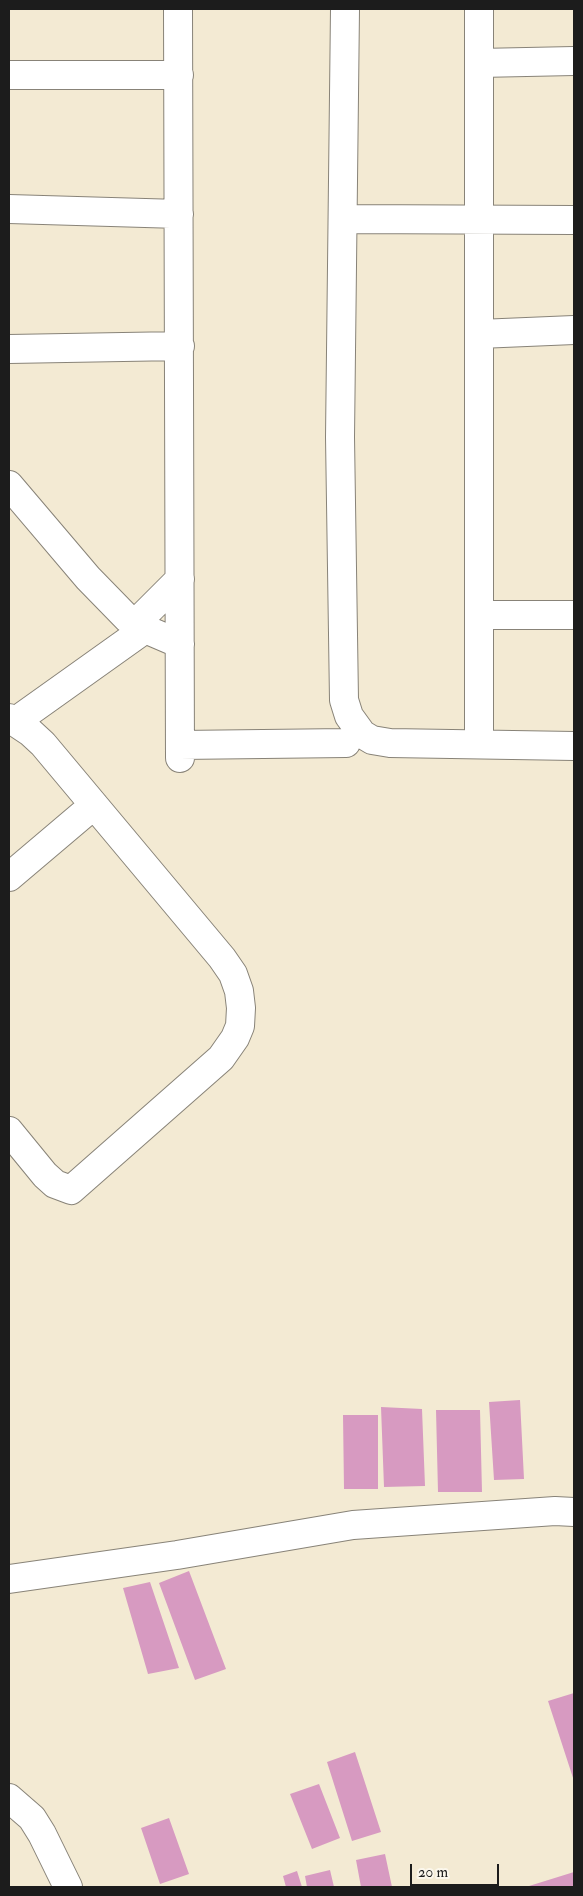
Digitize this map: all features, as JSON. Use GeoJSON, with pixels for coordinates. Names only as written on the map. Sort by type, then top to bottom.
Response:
{"type":"FeatureCollection","features":[{"type":"Feature","properties":{"kind":"street"},"geometry":{"type":"LineString","coordinates":[[178,9],[180,751],[346,743]]}},
{"type":"Feature","properties":{"kind":"street"},"geometry":{"type":"LineString","coordinates":[[344,9],[344,219],[340,437],[344,700],[348,716],[356,728],[372,740],[390,743],[574,746]]}},
{"type":"Feature","properties":{"kind":"street"},"geometry":{"type":"LineString","coordinates":[[479,744],[478,334],[480,9]]}},
{"type":"Feature","properties":{"kind":"street"},"geometry":{"type":"LineString","coordinates":[[479,63],[574,61]]}},
{"type":"Feature","properties":{"kind":"street"},"geometry":{"type":"LineString","coordinates":[[9,74],[178,75]]}},
{"type":"Feature","properties":{"kind":"street"},"geometry":{"type":"LineString","coordinates":[[9,209],[179,214]]}},
{"type":"Feature","properties":{"kind":"street"},"geometry":{"type":"LineString","coordinates":[[344,219],[574,220]]}},
{"type":"Feature","properties":{"kind":"street"},"geometry":{"type":"LineString","coordinates":[[478,334],[574,330]]}},
{"type":"Feature","properties":{"kind":"street"},"geometry":{"type":"LineString","coordinates":[[9,349],[180,346]]}},
{"type":"Feature","properties":{"kind":"street"},"geometry":{"type":"LineString","coordinates":[[9,484],[94,584],[128,619],[180,644]]}},
{"type":"Feature","properties":{"kind":"street"},"geometry":{"type":"LineString","coordinates":[[9,1131],[55,1184],[71,1190],[220,1058],[229,1048],[240,1026],[239,991],[233,974],[222,958],[43,744],[12,720],[141,625],[180,579]]}},
{"type":"Feature","properties":{"kind":"street"},"geometry":{"type":"LineString","coordinates":[[479,615],[574,615]]}},
{"type":"Feature","properties":{"kind":"street"},"geometry":{"type":"LineString","coordinates":[[9,877],[94,805]]}},
{"type":"Feature","properties":{"kind":"street"},"geometry":{"type":"LineString","coordinates":[[9,1579],[177,1555],[353,1525],[537,1512],[574,1512]]}},
{"type":"Feature","properties":{"kind":"street"},"geometry":{"type":"LineString","coordinates":[[9,1798],[23,1808],[37,1826],[68,1887]]}},
{"type":"Feature","properties":{"kind":"building"},"geometry":{"type":"Polygon","coordinates":[[[520,1400],[524,1479],[494,1480],[489,1402],[520,1400]]]}},
{"type":"Feature","properties":{"kind":"building"},"geometry":{"type":"Polygon","coordinates":[[[381,1407],[422,1409],[425,1486],[384,1487],[381,1407]]]}},
{"type":"Feature","properties":{"kind":"building"},"geometry":{"type":"Polygon","coordinates":[[[436,1410],[480,1410],[482,1492],[438,1492],[436,1410]]]}},
{"type":"Feature","properties":{"kind":"building"},"geometry":{"type":"Polygon","coordinates":[[[343,1415],[378,1415],[378,1489],[344,1489],[343,1415]]]}},
{"type":"Feature","properties":{"kind":"building"},"geometry":{"type":"Polygon","coordinates":[[[189,1571],[226,1669],[195,1680],[159,1583],[189,1571]]]}},
{"type":"Feature","properties":{"kind":"building"},"geometry":{"type":"Polygon","coordinates":[[[150,1582],[179,1668],[148,1674],[123,1588],[150,1582]]]}},
{"type":"Feature","properties":{"kind":"building"},"geometry":{"type":"Polygon","coordinates":[[[574,1693],[574,1781],[548,1701],[574,1693]]]}},
{"type":"Feature","properties":{"kind":"building"},"geometry":{"type":"Polygon","coordinates":[[[355,1752],[381,1832],[352,1841],[327,1762],[355,1752]]]}},
{"type":"Feature","properties":{"kind":"building"},"geometry":{"type":"Polygon","coordinates":[[[319,1784],[340,1838],[312,1849],[290,1794],[319,1784]]]}},
{"type":"Feature","properties":{"kind":"building"},"geometry":{"type":"Polygon","coordinates":[[[169,1818],[189,1874],[160,1884],[141,1828],[169,1818]]]}},
{"type":"Feature","properties":{"kind":"building"},"geometry":{"type":"Polygon","coordinates":[[[385,1854],[392,1887],[361,1887],[356,1860],[385,1854]]]}},
{"type":"Feature","properties":{"kind":"building"},"geometry":{"type":"Polygon","coordinates":[[[330,1870],[334,1887],[307,1887],[305,1876],[330,1870]]]}},
{"type":"Feature","properties":{"kind":"building"},"geometry":{"type":"Polygon","coordinates":[[[297,1871],[302,1887],[286,1887],[283,1876],[297,1871]]]}},
{"type":"Feature","properties":{"kind":"building"},"geometry":{"type":"Polygon","coordinates":[[[574,1872],[574,1887],[529,1886],[574,1872]]]}}]}
